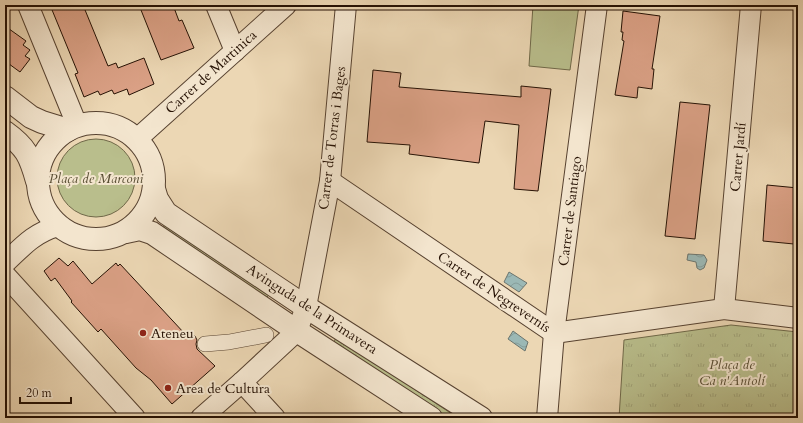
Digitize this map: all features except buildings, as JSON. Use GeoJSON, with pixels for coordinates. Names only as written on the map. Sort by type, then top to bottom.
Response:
{"type":"FeatureCollection","features":[{"type":"Feature","properties":{"kind":"street"},"geometry":{"type":"LineString","coordinates":[[28,5],[72,112],[72,128]]}},
{"type":"Feature","properties":{"kind":"street"},"geometry":{"type":"LineString","coordinates":[[216,5],[235,51]]}},
{"type":"Feature","properties":{"kind":"street","name":"Carrer de Martinica"},"geometry":{"type":"LineString","coordinates":[[137,139],[286,5]]}},
{"type":"Feature","properties":{"kind":"street","name":"Carrer de Torras i Bages"},"geometry":{"type":"LineString","coordinates":[[201,418],[297,331],[306,307],[330,181],[346,5]]}},
{"type":"Feature","properties":{"kind":"street","name":"Carrer de Santiago"},"geometry":{"type":"LineString","coordinates":[[547,418],[554,333],[597,5]]}},
{"type":"Feature","properties":{"kind":"street","name":"Carrer Jardí"},"geometry":{"type":"LineString","coordinates":[[724,309],[751,5]]}},
{"type":"Feature","properties":{"kind":"street"},"geometry":{"type":"LineString","coordinates":[[5,97],[42,122],[72,128]]}},
{"type":"Feature","properties":{"kind":"street"},"geometry":{"type":"LineString","coordinates":[[5,132],[21,144],[28,153],[32,162],[40,199],[47,214],[58,226],[73,236],[91,240],[110,238],[126,232],[140,220],[149,206],[154,189],[154,170],[147,154],[137,139],[124,129],[108,124],[92,122],[72,128],[60,134],[48,147],[39,164],[37,183]]}},
{"type":"Feature","properties":{"kind":"street","name":"Carrer de Negrevernís"},"geometry":{"type":"LineString","coordinates":[[330,181],[554,333],[724,309],[798,318]]}},
{"type":"Feature","properties":{"kind":"street","name":"Avinguda de la Primavera"},"geometry":{"type":"LineString","coordinates":[[154,189],[157,199],[166,213],[306,307],[482,418]]}},
{"type":"Feature","properties":{"kind":"street"},"geometry":{"type":"LineString","coordinates":[[5,262],[31,239],[44,230],[58,226]]}},
{"type":"Feature","properties":{"kind":"street","name":"Avinguda de la Primavera"},"geometry":{"type":"LineString","coordinates":[[126,232],[140,229],[152,233],[297,331],[431,418]]}},
{"type":"Feature","properties":{"kind":"street"},"geometry":{"type":"LineString","coordinates":[[5,275],[135,418]]}},
{"type":"Feature","properties":{"kind":"street"},"geometry":{"type":"LineString","coordinates":[[205,344],[229,342],[266,335]]}},
{"type":"Feature","properties":{"kind":"street"},"geometry":{"type":"LineString","coordinates":[[242,382],[275,418]]}},
{"type":"Feature","properties":{"kind":"green space"},"geometry":{"type":"Polygon","coordinates":[[[533,5],[579,5],[570,70],[529,66],[533,5]]]}},
{"type":"Feature","properties":{"kind":"green space","name":"Plaça de Marconi"},"geometry":{"type":"Polygon","coordinates":[[[88,139],[104,139],[118,145],[129,156],[135,170],[135,186],[129,200],[118,211],[104,217],[88,217],[74,211],[63,200],[57,186],[57,170],[63,156],[74,145],[88,139]]]}},
{"type":"Feature","properties":{"kind":"green space"},"geometry":{"type":"Polygon","coordinates":[[[165,223],[269,295],[265,299],[163,229],[165,223]]]}},
{"type":"Feature","properties":{"kind":"green space","name":"Plaça de Ca n'Antolí"},"geometry":{"type":"Polygon","coordinates":[[[731,325],[798,332],[798,418],[619,418],[624,340],[731,325]]]}},
{"type":"Feature","properties":{"kind":"green space"},"geometry":{"type":"Polygon","coordinates":[[[336,337],[458,418],[446,418],[333,345],[336,337]]]}},
{"type":"Feature","properties":{"kind":"water"},"geometry":{"type":"Polygon","coordinates":[[[688,254],[704,255],[707,260],[704,268],[700,270],[697,268],[696,262],[687,260],[688,254]]]}},
{"type":"Feature","properties":{"kind":"water"},"geometry":{"type":"Polygon","coordinates":[[[509,272],[527,283],[519,292],[504,282],[509,272]]]}},
{"type":"Feature","properties":{"kind":"water"},"geometry":{"type":"Polygon","coordinates":[[[513,331],[528,342],[525,351],[508,339],[513,331]]]}},
{"type":"Feature","properties":{"kind":"place","name":"Ateneu"},"geometry":{"type":"Point","coordinates":[143,333]}},
{"type":"Feature","properties":{"kind":"place","name":"Area de Cultura"},"geometry":{"type":"Point","coordinates":[168,388]}}]}
